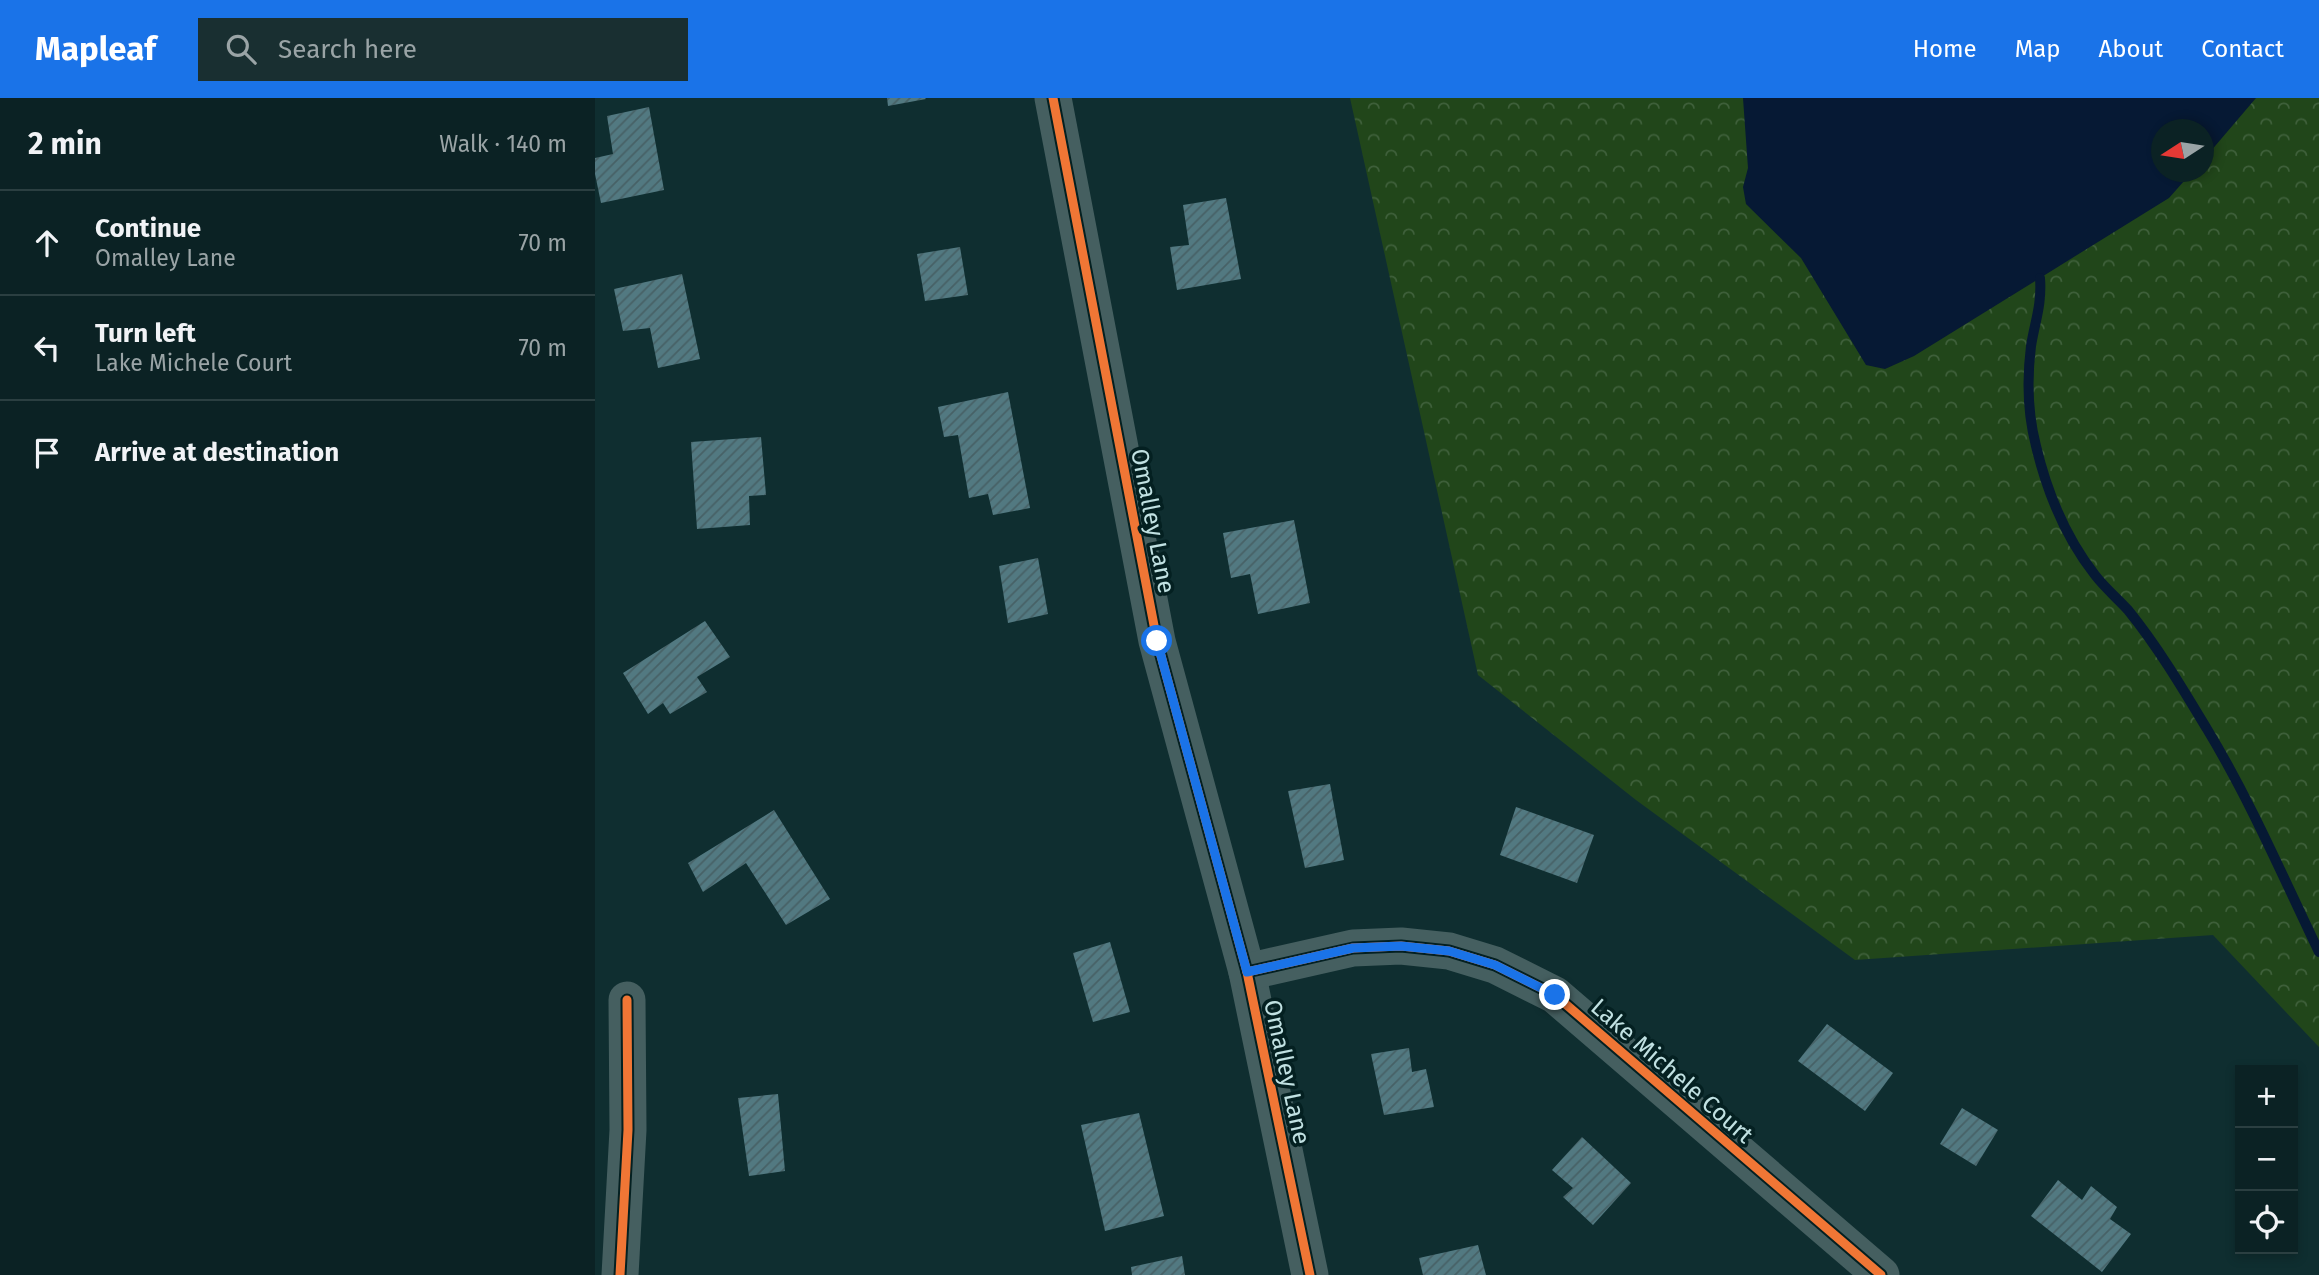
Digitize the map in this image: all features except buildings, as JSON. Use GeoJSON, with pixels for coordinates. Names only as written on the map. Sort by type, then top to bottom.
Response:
{"type":"FeatureCollection","features":[{"type":"Feature","properties":{"kind":"street","name":"Omalley Lane"},"geometry":{"type":"LineString","coordinates":[[1053,98],[1157,641],[1247,972],[1310,1275]]}},
{"type":"Feature","properties":{"kind":"street","name":"Lake Michele Court"},"geometry":{"type":"LineString","coordinates":[[1247,972],[1353,948],[1401,946],[1449,951],[1495,965],[1555,995],[1881,1275]]}},
{"type":"Feature","properties":{"kind":"street"},"geometry":{"type":"LineString","coordinates":[[620,1275],[628,1130],[628,1000]]}},
{"type":"Feature","properties":{"kind":"green space"},"geometry":{"type":"Polygon","coordinates":[[[1350,98],[2319,98],[2319,1047],[2213,935],[1855,960],[1636,800],[1478,675],[1350,98]]]}},
{"type":"Feature","properties":{"kind":"water"},"geometry":{"type":"Polygon","coordinates":[[[1743,98],[2256,98],[2214,147],[2214,119],[2151,119],[2151,182],[2183,182],[2169,198],[1914,356],[1885,369],[1866,365],[1801,258],[1746,204],[1743,187],[1748,168],[1743,98]]]}},
{"type":"Feature","properties":{"kind":"waterway"},"geometry":{"type":"LineString","coordinates":[[2040,278],[2039,305],[2031,346],[2029,396],[2036,446],[2052,497],[2075,546],[2099,580],[2128,610],[2150,639],[2223,756],[2319,952]]}},
{"type":"Feature","properties":{"kind":"cycle path"},"geometry":{"type":"LineString","coordinates":[[1053,98],[1157,641],[1247,972],[1310,1275]]}},
{"type":"Feature","properties":{"kind":"cycle path"},"geometry":{"type":"LineString","coordinates":[[1247,972],[1353,948],[1401,946],[1449,951],[1495,965],[1555,995],[1881,1275]]}},
{"type":"Feature","properties":{"kind":"cycle path"},"geometry":{"type":"LineString","coordinates":[[620,1275],[628,1130],[627,1000]]}},
{"type":"Feature","properties":{"kind":"route"},"geometry":{"type":"LineString","coordinates":[[1157,641],[1247,972],[1353,948],[1401,946],[1449,951],[1495,965],[1555,995]]}}]}
